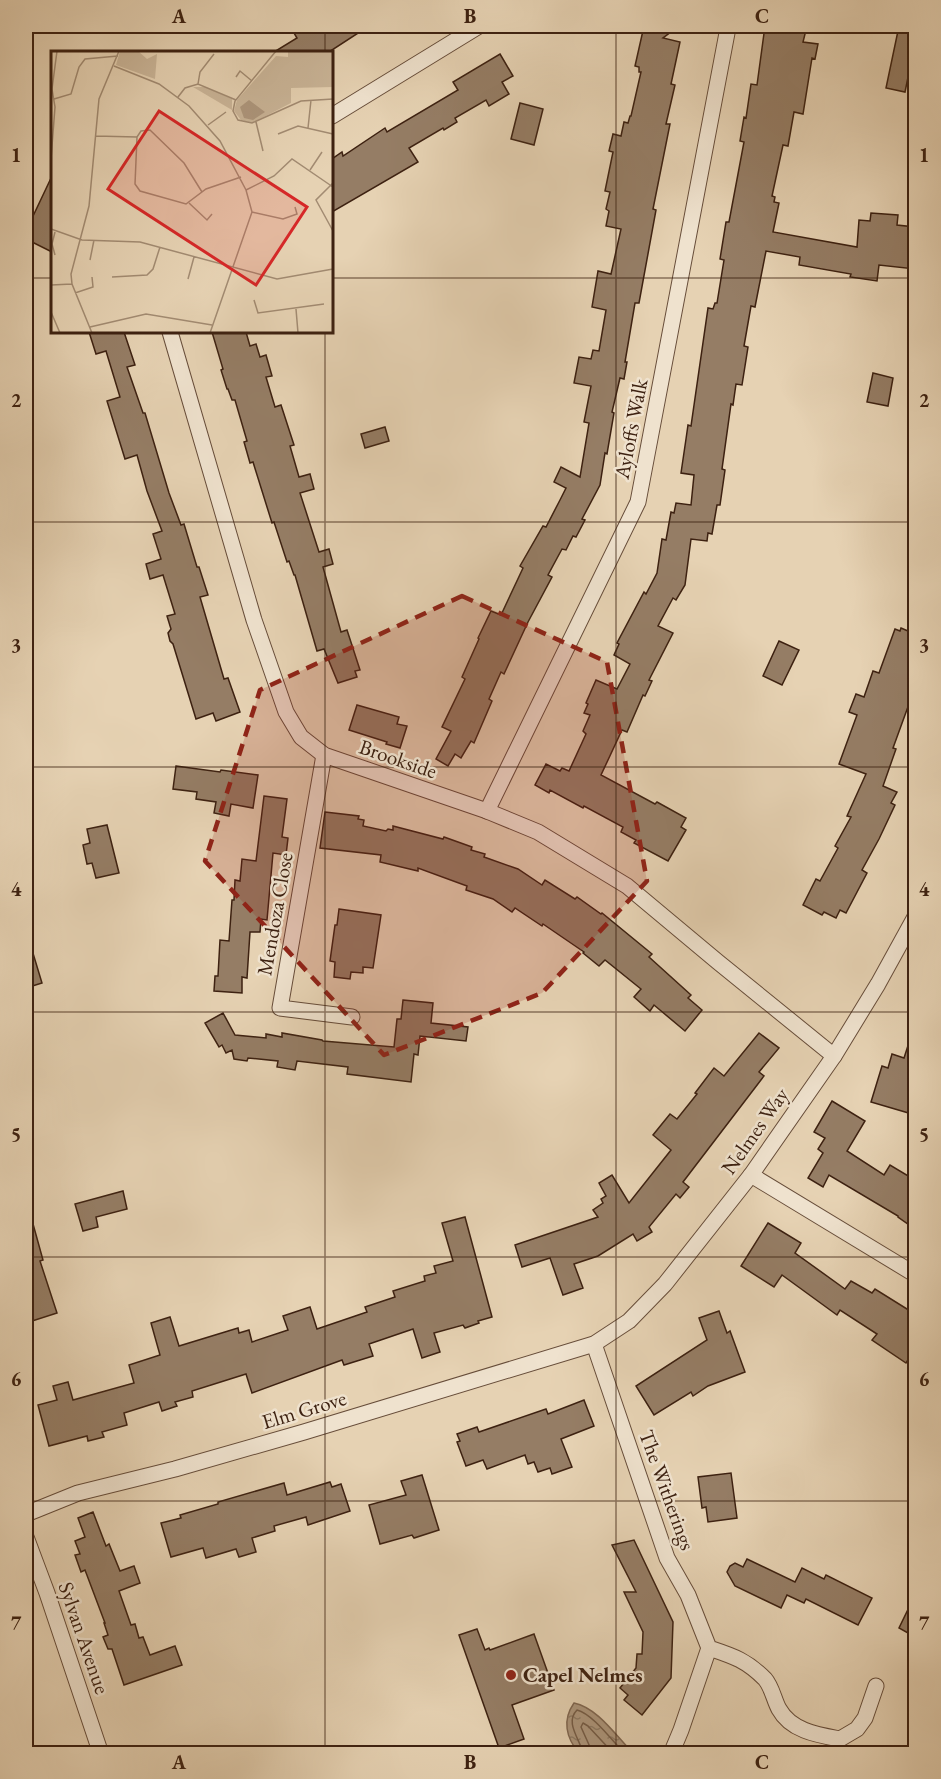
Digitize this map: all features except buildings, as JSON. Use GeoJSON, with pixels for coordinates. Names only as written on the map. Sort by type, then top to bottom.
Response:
{"type":"FeatureCollection","features":[{"type":"Feature","properties":{"kind":"street"},"geometry":{"type":"LineString","coordinates":[[333,115],[480,26]]}},
{"type":"Feature","properties":{"kind":"street","name":"Ayloffs Walk"},"geometry":{"type":"LineString","coordinates":[[487,811],[638,502],[727,33],[725,26]]}},
{"type":"Feature","properties":{"kind":"street","name":"Brookside"},"geometry":{"type":"LineString","coordinates":[[170,333],[254,620],[286,712],[301,736],[324,755],[487,811],[538,832],[627,886],[834,1056]]}},
{"type":"Feature","properties":{"kind":"street","name":"Mendoza Close"},"geometry":{"type":"LineString","coordinates":[[324,755],[280,1008],[352,1017]]}},
{"type":"Feature","properties":{"kind":"street","name":"Nelmes Way"},"geometry":{"type":"LineString","coordinates":[[594,1344],[629,1321],[666,1284],[751,1175],[834,1056],[878,984],[915,915]]}},
{"type":"Feature","properties":{"kind":"street"},"geometry":{"type":"LineString","coordinates":[[751,1175],[915,1275]]}},
{"type":"Feature","properties":{"kind":"street","name":"Elm Grove"},"geometry":{"type":"LineString","coordinates":[[26,1514],[78,1493],[175,1469],[293,1435],[594,1344]]}},
{"type":"Feature","properties":{"kind":"street","name":"The Witherings"},"geometry":{"type":"LineString","coordinates":[[594,1344],[667,1558],[688,1595],[708,1648]]}},
{"type":"Feature","properties":{"kind":"street","name":"Sylvan Avenue"},"geometry":{"type":"LineString","coordinates":[[26,1537],[101,1754]]}},
{"type":"Feature","properties":{"kind":"street"},"geometry":{"type":"LineString","coordinates":[[671,1754],[708,1648],[741,1659],[767,1681],[780,1711],[792,1723],[798,1728],[821,1735],[840,1739],[857,1729],[866,1718],[876,1686]]}},
{"type":"Feature","properties":{"kind":"highlighted area"},"geometry":{"type":"Polygon","coordinates":[[[462,596],[607,662],[647,881],[542,993],[384,1055],[205,861],[260,690],[462,596]]]}},
{"type":"Feature","properties":{"kind":"water"},"geometry":{"type":"Polygon","coordinates":[[[574,1703],[599,1717],[633,1753],[579,1753],[567,1729],[568,1716],[574,1703]]]}},
{"type":"Feature","properties":{"kind":"place","name":"Capel Nelmes"},"geometry":{"type":"Point","coordinates":[511,1675]}}]}
